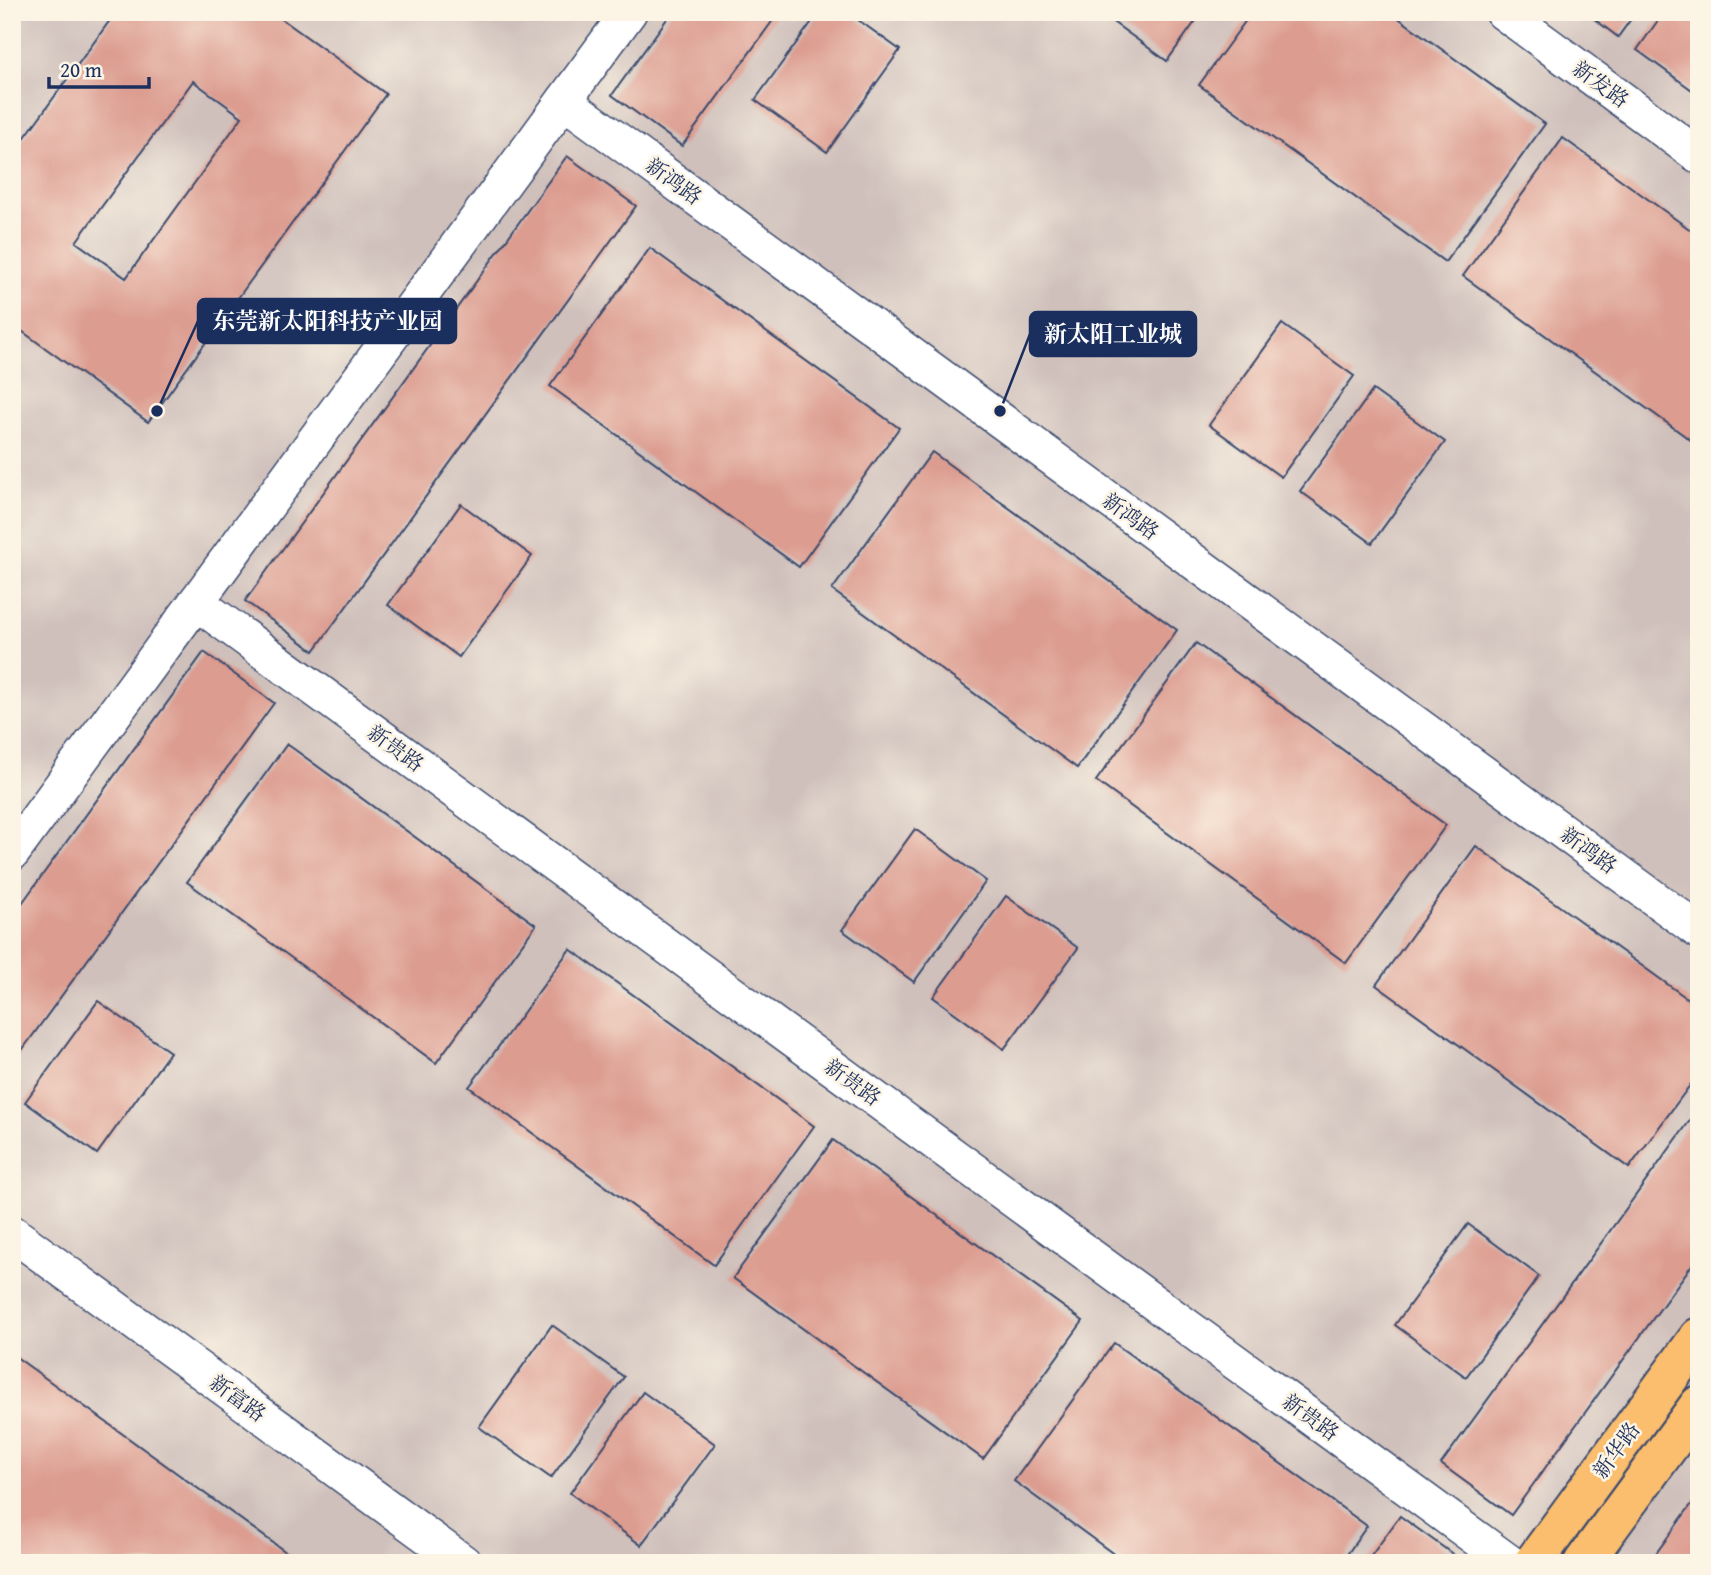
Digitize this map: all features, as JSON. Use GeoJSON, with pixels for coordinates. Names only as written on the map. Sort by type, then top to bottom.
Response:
{"type":"FeatureCollection","features":[{"type":"Feature","properties":{"kind":"main road","name":"新华路"},"geometry":{"type":"LineString","coordinates":[[1533,1563],[1699,1337]]}},
{"type":"Feature","properties":{"kind":"main road","name":"新华路"},"geometry":{"type":"LineString","coordinates":[[1583,1563],[1699,1405]]}},
{"type":"Feature","properties":{"kind":"street"},"geometry":{"type":"LineString","coordinates":[[12,853],[629,12]]}},
{"type":"Feature","properties":{"kind":"street","name":"新发路"},"geometry":{"type":"LineString","coordinates":[[1503,12],[1699,156]]}},
{"type":"Feature","properties":{"kind":"street","name":"新鸿路"},"geometry":{"type":"LineString","coordinates":[[564,101],[1699,931]]}},
{"type":"Feature","properties":{"kind":"street","name":"新贵路"},"geometry":{"type":"LineString","coordinates":[[196,602],[1510,1563]]}},
{"type":"Feature","properties":{"kind":"street","name":"新富路"},"geometry":{"type":"LineString","coordinates":[[12,1233],[464,1563]]}},
{"type":"Feature","properties":{"kind":"shaded area"},"geometry":{"type":"Polygon","coordinates":[[[12,12],[1699,12],[1699,1563],[12,1563],[12,12]]]}},
{"type":"Feature","properties":{"kind":"building"},"geometry":{"type":"Polygon","coordinates":[[[116,12],[272,12],[386,94],[148,422],[12,324],[12,155],[116,12]],[[193,81],[76,242],[126,278],[242,117],[193,81]]]}},
{"type":"Feature","properties":{"kind":"building"},"geometry":{"type":"Polygon","coordinates":[[[672,12],[779,12],[682,146],[612,95],[672,12]]]}},
{"type":"Feature","properties":{"kind":"building"},"geometry":{"type":"Polygon","coordinates":[[[819,12],[847,12],[900,50],[827,152],[755,100],[819,12]]]}},
{"type":"Feature","properties":{"kind":"building"},"geometry":{"type":"Polygon","coordinates":[[[1099,12],[1202,12],[1167,61],[1099,12]]]}},
{"type":"Feature","properties":{"kind":"building"},"geometry":{"type":"Polygon","coordinates":[[[1252,12],[1390,12],[1545,124],[1445,262],[1199,85],[1252,12]]]}},
{"type":"Feature","properties":{"kind":"building"},"geometry":{"type":"Polygon","coordinates":[[[1585,12],[1636,12],[1618,37],[1585,12]]]}},
{"type":"Feature","properties":{"kind":"building"},"geometry":{"type":"Polygon","coordinates":[[[1664,12],[1699,12],[1699,95],[1637,50],[1664,12]]]}},
{"type":"Feature","properties":{"kind":"building"},"geometry":{"type":"Polygon","coordinates":[[[1563,138],[1699,236],[1699,446],[1463,276],[1563,138]]]}},
{"type":"Feature","properties":{"kind":"building"},"geometry":{"type":"Polygon","coordinates":[[[567,156],[636,206],[314,651],[245,601],[567,156]]]}},
{"type":"Feature","properties":{"kind":"building"},"geometry":{"type":"Polygon","coordinates":[[[650,248],[899,428],[799,567],[550,386],[650,248]]]}},
{"type":"Feature","properties":{"kind":"building"},"geometry":{"type":"Polygon","coordinates":[[[1282,324],[1354,376],[1281,477],[1209,425],[1282,324]]]}},
{"type":"Feature","properties":{"kind":"building"},"geometry":{"type":"Polygon","coordinates":[[[1373,390],[1445,442],[1372,543],[1300,491],[1373,390]]]}},
{"type":"Feature","properties":{"kind":"building"},"geometry":{"type":"Polygon","coordinates":[[[932,452],[1177,630],[1077,768],[832,590],[932,452]]]}},
{"type":"Feature","properties":{"kind":"building"},"geometry":{"type":"Polygon","coordinates":[[[461,504],[532,556],[459,657],[388,605],[461,504]]]}},
{"type":"Feature","properties":{"kind":"building"},"geometry":{"type":"Polygon","coordinates":[[[1196,643],[1446,825],[1346,963],[1096,781],[1196,643]]]}},
{"type":"Feature","properties":{"kind":"building"},"geometry":{"type":"Polygon","coordinates":[[[204,652],[274,703],[12,1064],[12,917],[204,652]]]}},
{"type":"Feature","properties":{"kind":"building"},"geometry":{"type":"Polygon","coordinates":[[[287,744],[536,925],[436,1063],[187,882],[287,744]]]}},
{"type":"Feature","properties":{"kind":"building"},"geometry":{"type":"Polygon","coordinates":[[[915,829],[986,881],[914,982],[842,930],[915,829]]]}},
{"type":"Feature","properties":{"kind":"building"},"geometry":{"type":"Polygon","coordinates":[[[1476,846],[1699,1007],[1699,1073],[1629,1168],[1376,985],[1476,846]]]}},
{"type":"Feature","properties":{"kind":"building"},"geometry":{"type":"Polygon","coordinates":[[[1006,896],[1078,948],[1004,1049],[933,997],[1006,896]]]}},
{"type":"Feature","properties":{"kind":"building"},"geometry":{"type":"Polygon","coordinates":[[[570,949],[814,1126],[714,1265],[469,1087],[570,949]]]}},
{"type":"Feature","properties":{"kind":"building"},"geometry":{"type":"Polygon","coordinates":[[[98,1001],[170,1052],[97,1154],[25,1102],[98,1001]]]}},
{"type":"Feature","properties":{"kind":"building"},"geometry":{"type":"Polygon","coordinates":[[[1699,1108],[1699,1255],[1511,1515],[1441,1464],[1699,1108]]]}},
{"type":"Feature","properties":{"kind":"building"},"geometry":{"type":"Polygon","coordinates":[[[833,1140],[1083,1321],[983,1459],[733,1278],[833,1140]]]}},
{"type":"Feature","properties":{"kind":"building"},"geometry":{"type":"Polygon","coordinates":[[[1468,1224],[1539,1276],[1466,1377],[1395,1325],[1468,1224]]]}},
{"type":"Feature","properties":{"kind":"building"},"geometry":{"type":"Polygon","coordinates":[[[552,1325],[624,1377],[551,1478],[479,1427],[552,1325]]]}},
{"type":"Feature","properties":{"kind":"building"},"geometry":{"type":"Polygon","coordinates":[[[1114,1343],[1367,1526],[1341,1563],[1126,1563],[1014,1481],[1114,1343]]]}},
{"type":"Feature","properties":{"kind":"building"},"geometry":{"type":"Polygon","coordinates":[[[12,1354],[301,1563],[12,1563],[12,1354]]]}},
{"type":"Feature","properties":{"kind":"building"},"geometry":{"type":"Polygon","coordinates":[[[643,1392],[715,1444],[641,1545],[570,1493],[643,1392]]]}},
{"type":"Feature","properties":{"kind":"building"},"geometry":{"type":"Polygon","coordinates":[[[1699,1494],[1699,1563],[1649,1563],[1699,1494]]]}},
{"type":"Feature","properties":{"kind":"building"},"geometry":{"type":"Polygon","coordinates":[[[1400,1516],[1465,1563],[1366,1563],[1400,1516]]]}},
{"type":"Feature","properties":{"kind":"place","name":"东莞新太阳科技产业园"},"geometry":{"type":"Point","coordinates":[157,411]}},
{"type":"Feature","properties":{"kind":"place","name":"新太阳工业城"},"geometry":{"type":"Point","coordinates":[1000,411]}}]}
